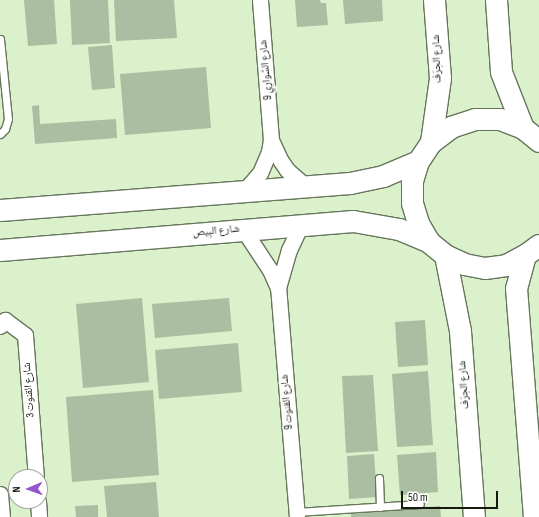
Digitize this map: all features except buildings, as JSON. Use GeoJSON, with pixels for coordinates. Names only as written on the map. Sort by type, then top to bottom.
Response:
{"type":"FeatureCollection","features":[{"type":"Feature","properties":{"kind":"street","name":"شارع السَّوارِي 9"},"geometry":{"type":"LineString","coordinates":[[260,0],[272,140],[278,156],[287,170],[304,186]]}},
{"type":"Feature","properties":{"kind":"street","name":"شارع الحِرَف"},"geometry":{"type":"LineString","coordinates":[[431,142],[440,78],[434,0]]}},
{"type":"Feature","properties":{"kind":"street"},"geometry":{"type":"LineString","coordinates":[[496,0],[501,72],[531,135]]}},
{"type":"Feature","properties":{"kind":"street"},"geometry":{"type":"LineString","coordinates":[[531,135],[500,119],[475,119],[451,127],[431,142],[418,161],[412,181],[412,203],[418,223],[429,242],[445,255],[464,264],[485,268],[506,265],[532,250]]}},
{"type":"Feature","properties":{"kind":"street","name":"شارع السَّوارِي 9"},"geometry":{"type":"LineString","coordinates":[[244,190],[260,173],[272,140]]}},
{"type":"Feature","properties":{"kind":"street"},"geometry":{"type":"LineString","coordinates":[[0,210],[350,182],[383,176],[418,161]]}},
{"type":"Feature","properties":{"kind":"street","name":"شارع البِيص"},"geometry":{"type":"LineString","coordinates":[[0,250],[301,224],[353,221],[399,229],[429,242]]}},
{"type":"Feature","properties":{"kind":"street","name":"شارع القنوت 9"},"geometry":{"type":"LineString","coordinates":[[278,288],[289,250],[301,224]]}},
{"type":"Feature","properties":{"kind":"street","name":"شارع القنوت 9"},"geometry":{"type":"LineString","coordinates":[[243,229],[270,270],[278,288],[296,514]]}},
{"type":"Feature","properties":{"kind":"street"},"geometry":{"type":"LineString","coordinates":[[532,250],[516,288],[534,517]]}},
{"type":"Feature","properties":{"kind":"street","name":"شارع الحِرَف"},"geometry":{"type":"LineString","coordinates":[[445,255],[460,331],[474,517]]}},
{"type":"Feature","properties":{"kind":"street","name":"شارع القنوت 3"},"geometry":{"type":"LineString","coordinates":[[0,326],[5,320],[25,335],[35,469]]}},
{"type":"Feature","properties":{"kind":"street"},"geometry":{"type":"LineString","coordinates":[[0,494],[2,517]]}},
{"type":"Feature","properties":{"kind":"lane"},"geometry":{"type":"LineString","coordinates":[[0,39],[8,119],[5,129],[0,134]]}},
{"type":"Feature","properties":{"kind":"lane"},"geometry":{"type":"LineString","coordinates":[[379,478],[380,507]]}},
{"type":"Feature","properties":{"kind":"lane"},"geometry":{"type":"LineString","coordinates":[[296,514],[420,504]]}},
{"type":"Feature","properties":{"kind":"shaded area"},"geometry":{"type":"Polygon","coordinates":[[[0,0],[539,0],[539,517],[0,517],[0,0]]]}}]}
